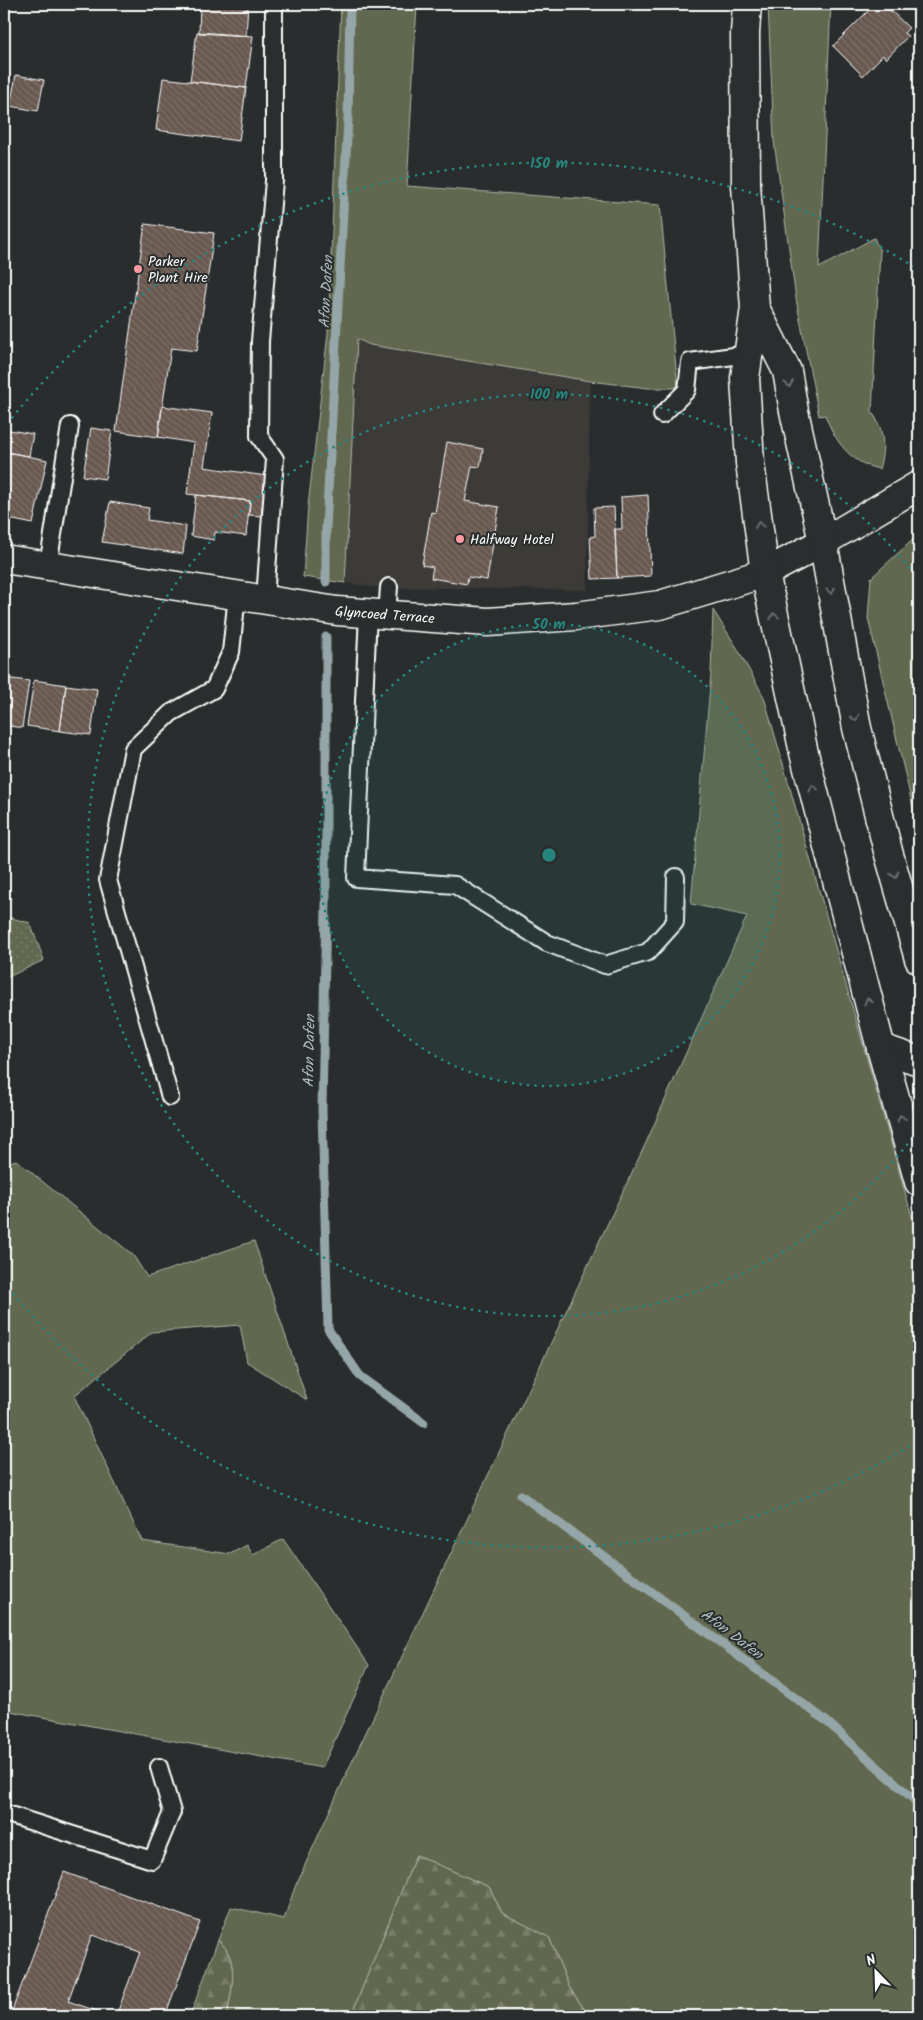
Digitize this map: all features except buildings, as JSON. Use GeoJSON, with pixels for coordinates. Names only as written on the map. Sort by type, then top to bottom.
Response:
{"type":"FeatureCollection","features":[{"type":"Feature","properties":{"kind":"main road"},"geometry":{"type":"LineString","coordinates":[[747,4],[745,33],[746,185],[755,308],[746,378],[750,463],[765,573],[804,753],[881,1048],[919,1182]]}},
{"type":"Feature","properties":{"kind":"main road"},"geometry":{"type":"LineString","coordinates":[[755,308],[787,372],[823,542],[857,728],[888,851],[915,931],[919,959]]}},
{"type":"Feature","properties":{"kind":"main road","name":"Glyncoed Terrace"},"geometry":{"type":"LineString","coordinates":[[4,559],[337,611],[488,622],[576,616],[660,605],[765,573],[823,542],[919,485]]}},
{"type":"Feature","properties":{"kind":"main road"},"geometry":{"type":"LineString","coordinates":[[881,1048],[919,1060]]}},
{"type":"Feature","properties":{"kind":"lane"},"geometry":{"type":"LineString","coordinates":[[264,599],[275,460],[259,436],[260,341],[274,181],[274,4]]}},
{"type":"Feature","properties":{"kind":"lane"},"geometry":{"type":"LineString","coordinates":[[662,415],[687,390],[690,362],[776,350]]}},
{"type":"Feature","properties":{"kind":"lane"},"geometry":{"type":"LineString","coordinates":[[48,566],[70,426]]}},
{"type":"Feature","properties":{"kind":"lane"},"geometry":{"type":"LineString","coordinates":[[389,587],[377,614],[356,878],[455,885],[547,943],[605,965],[648,952],[676,922],[676,877]]}},
{"type":"Feature","properties":{"kind":"lane"},"geometry":{"type":"LineString","coordinates":[[170,1097],[108,880],[133,749],[171,713],[214,689],[231,652],[237,595]]}},
{"type":"Feature","properties":{"kind":"lane"},"geometry":{"type":"LineString","coordinates":[[4,1813],[152,1860],[172,1812],[159,1767]]}},
{"type":"Feature","properties":{"kind":"shaded area"},"geometry":{"type":"Polygon","coordinates":[[[356,339],[370,345],[590,381],[587,590],[374,587],[345,583],[356,339]]]}},
{"type":"Feature","properties":{"kind":"green space"},"geometry":{"type":"Polygon","coordinates":[[[341,4],[417,4],[407,186],[660,205],[678,388],[648,388],[590,381],[370,345],[357,339],[345,583],[303,577],[308,506],[328,333],[341,4]]]}},
{"type":"Feature","properties":{"kind":"green space"},"geometry":{"type":"Polygon","coordinates":[[[768,4],[831,4],[819,268],[874,238],[880,251],[872,412],[882,433],[883,440],[879,469],[860,462],[845,450],[834,434],[825,415],[819,416],[796,299],[774,141],[768,4]]]}},
{"type":"Feature","properties":{"kind":"green space"},"geometry":{"type":"Polygon","coordinates":[[[919,534],[919,833],[868,618],[871,578],[919,534]]]}},
{"type":"Feature","properties":{"kind":"green space"},"geometry":{"type":"Polygon","coordinates":[[[713,610],[736,646],[764,697],[919,1241],[919,2016],[589,2016],[569,1987],[549,1937],[502,1913],[489,1887],[416,1855],[351,2016],[227,2016],[233,1976],[232,1966],[230,1957],[218,1940],[231,1907],[284,1919],[295,1887],[350,1766],[645,1145],[747,916],[691,904],[711,674],[713,610]]]}},
{"type":"Feature","properties":{"kind":"green space"},"geometry":{"type":"Polygon","coordinates":[[[4,916],[30,923],[44,960],[4,979],[4,916]]]}},
{"type":"Feature","properties":{"kind":"green space"},"geometry":{"type":"Polygon","coordinates":[[[16,1160],[133,1255],[147,1277],[254,1241],[307,1400],[247,1362],[240,1325],[152,1332],[74,1396],[142,1541],[230,1554],[247,1545],[253,1555],[283,1539],[369,1665],[322,1768],[4,1710],[4,1164],[16,1160]]]}},
{"type":"Feature","properties":{"kind":"green space"},"geometry":{"type":"Polygon","coordinates":[[[416,1855],[489,1887],[502,1913],[549,1937],[569,1987],[589,2016],[351,2016],[416,1855]]]}},
{"type":"Feature","properties":{"kind":"green space"},"geometry":{"type":"Polygon","coordinates":[[[218,1940],[230,1957],[232,1966],[232,1986],[227,2016],[190,2016],[218,1940]]]}},
{"type":"Feature","properties":{"kind":"waterway","name":"Afon Dafen"},"geometry":{"type":"LineString","coordinates":[[326,582],[326,528],[348,119],[350,4]]}},
{"type":"Feature","properties":{"kind":"waterway","name":"Afon Dafen"},"geometry":{"type":"LineString","coordinates":[[326,637],[326,904],[322,1109],[328,1329],[360,1376],[424,1423]]}},
{"type":"Feature","properties":{"kind":"waterway","name":"Afon Dafen"},"geometry":{"type":"LineString","coordinates":[[521,1495],[825,1720],[919,1804]]}},
{"type":"Feature","properties":{"kind":"place","name":"Parker Plant Hire"},"geometry":{"type":"Point","coordinates":[138,269]}},
{"type":"Feature","properties":{"kind":"place","name":"Halfway Hotel"},"geometry":{"type":"Point","coordinates":[460,539]}}]}
